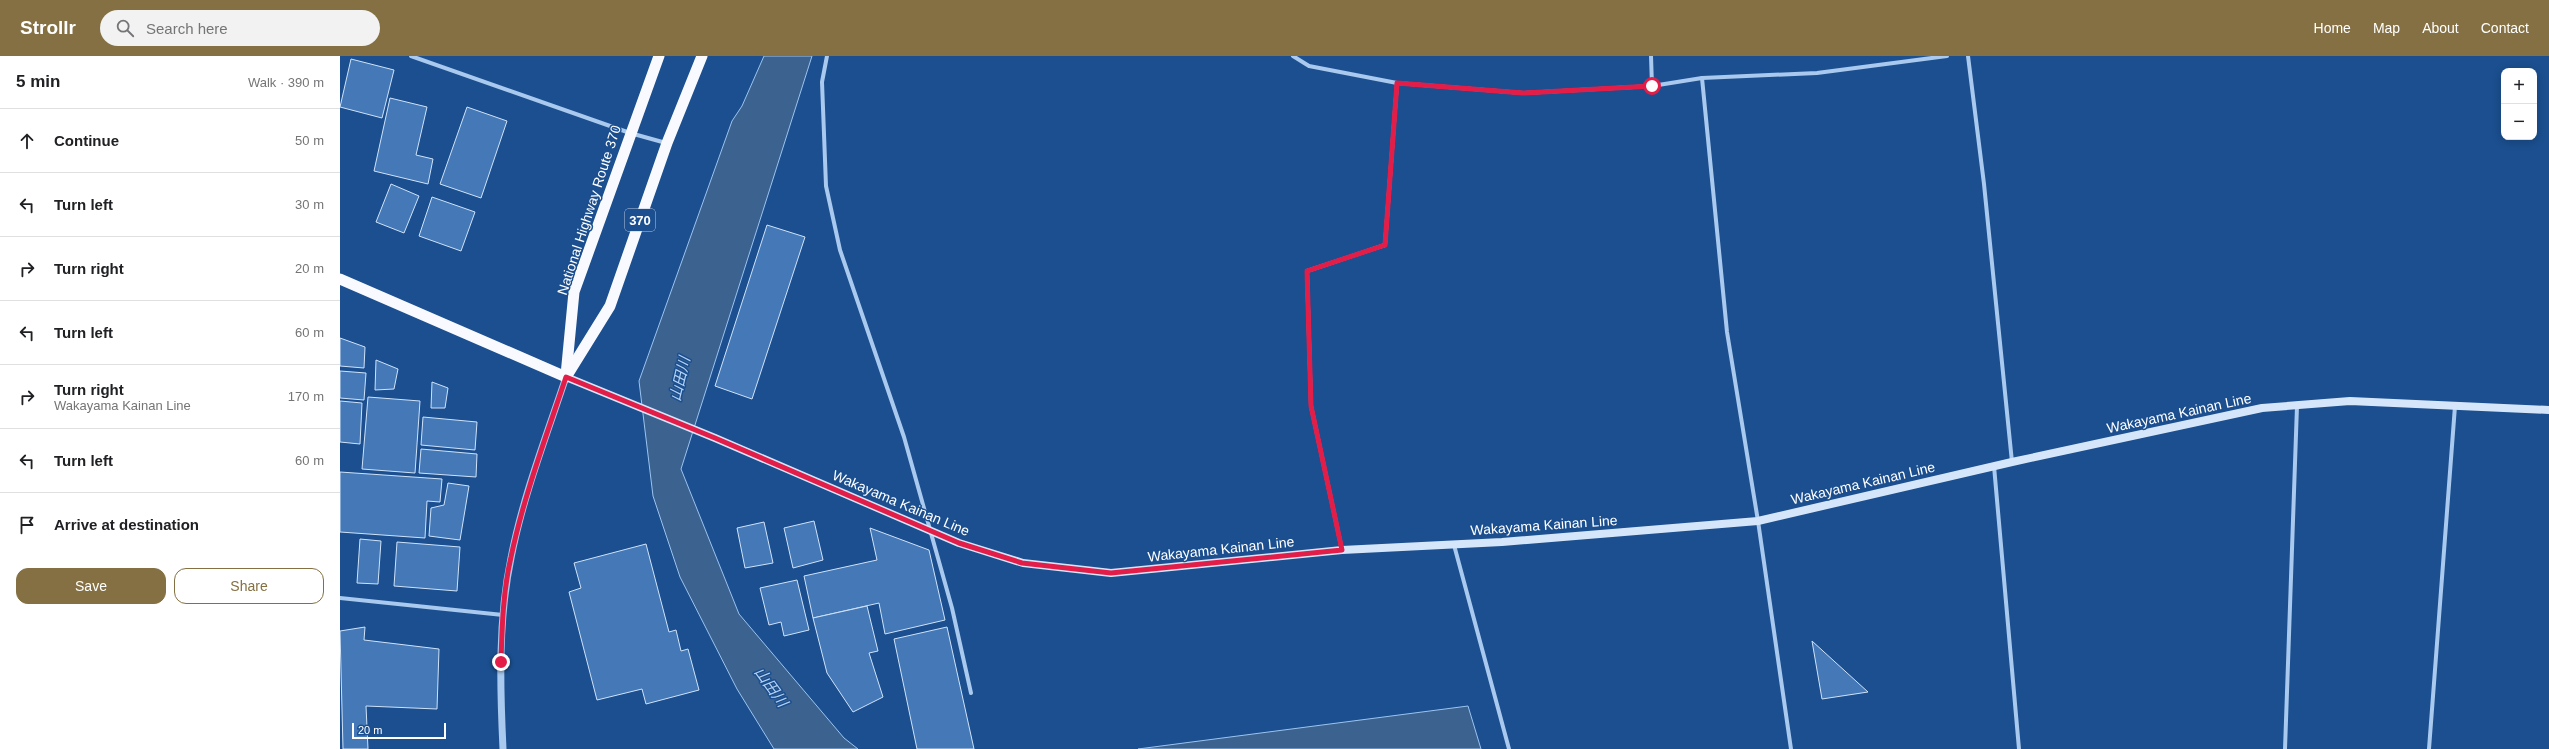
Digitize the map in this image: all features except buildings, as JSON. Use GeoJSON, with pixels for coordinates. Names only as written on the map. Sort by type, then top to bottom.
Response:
{"type":"FeatureCollection","features":[{"type":"Feature","properties":{"kind":"highway","name":"National Highway Route 370"},"geometry":{"type":"LineString","coordinates":[[566,377],[574,292],[659,56]]}},
{"type":"Feature","properties":{"kind":"highway","name":"370"},"geometry":{"type":"LineString","coordinates":[[566,377],[610,306],[667,143],[702,56]]}},
{"type":"Feature","properties":{"kind":"highway"},"geometry":{"type":"LineString","coordinates":[[340,279],[566,377]]}},
{"type":"Feature","properties":{"kind":"main road","name":"Wakayama Kainan Line"},"geometry":{"type":"LineString","coordinates":[[566,377],[715,438],[959,543],[1022,563],[1111,573],[1342,550],[1454,545],[1758,521],[1994,466],[2262,408],[2350,402],[2455,405],[2549,410]]}},
{"type":"Feature","properties":{"kind":"street"},"geometry":{"type":"LineString","coordinates":[[411,56],[630,133],[667,143]]}},
{"type":"Feature","properties":{"kind":"street"},"geometry":{"type":"LineString","coordinates":[[827,56],[822,82],[827,193],[840,250],[904,437],[930,531],[971,693]]}},
{"type":"Feature","properties":{"kind":"street"},"geometry":{"type":"LineString","coordinates":[[1293,56],[1309,66],[1397,83],[1523,93],[1652,86],[1702,78],[1817,73],[1947,56]]}},
{"type":"Feature","properties":{"kind":"street"},"geometry":{"type":"LineString","coordinates":[[1651,56],[1652,86]]}},
{"type":"Feature","properties":{"kind":"street"},"geometry":{"type":"LineString","coordinates":[[1968,56],[1984,184],[2012,462]]}},
{"type":"Feature","properties":{"kind":"street"},"geometry":{"type":"LineString","coordinates":[[1702,78],[1727,332],[1758,521],[1791,749]]}},
{"type":"Feature","properties":{"kind":"street"},"geometry":{"type":"LineString","coordinates":[[1342,550],[1311,406],[1307,271],[1385,245],[1397,83]]}},
{"type":"Feature","properties":{"kind":"street"},"geometry":{"type":"LineString","coordinates":[[503,749],[501,662],[503,615],[510,558],[525,499],[566,377]]}},
{"type":"Feature","properties":{"kind":"street"},"geometry":{"type":"LineString","coordinates":[[2285,749],[2297,405]]}},
{"type":"Feature","properties":{"kind":"street"},"geometry":{"type":"LineString","coordinates":[[2429,749],[2455,405]]}},
{"type":"Feature","properties":{"kind":"street"},"geometry":{"type":"LineString","coordinates":[[1994,466],[2019,749]]}},
{"type":"Feature","properties":{"kind":"street"},"geometry":{"type":"LineString","coordinates":[[1454,545],[1509,749]]}},
{"type":"Feature","properties":{"kind":"street"},"geometry":{"type":"LineString","coordinates":[[340,598],[503,615]]}},
{"type":"Feature","properties":{"kind":"water","name":"山田川"},"geometry":{"type":"Polygon","coordinates":[[[764,56],[812,56],[681,469],[739,614],[844,738],[858,749],[774,749],[737,689],[680,577],[653,496],[639,381],[732,121],[742,106],[764,56]]]}},
{"type":"Feature","properties":{"kind":"water"},"geometry":{"type":"Polygon","coordinates":[[[1468,706],[1481,749],[1138,749],[1468,706]]]}},
{"type":"Feature","properties":{"kind":"route"},"geometry":{"type":"LineString","coordinates":[[501,662],[503,615],[510,558],[525,499],[566,377],[715,438],[959,543],[1022,563],[1111,573],[1342,550],[1311,406],[1307,271],[1385,245],[1397,83],[1523,93],[1652,86]]}}]}
